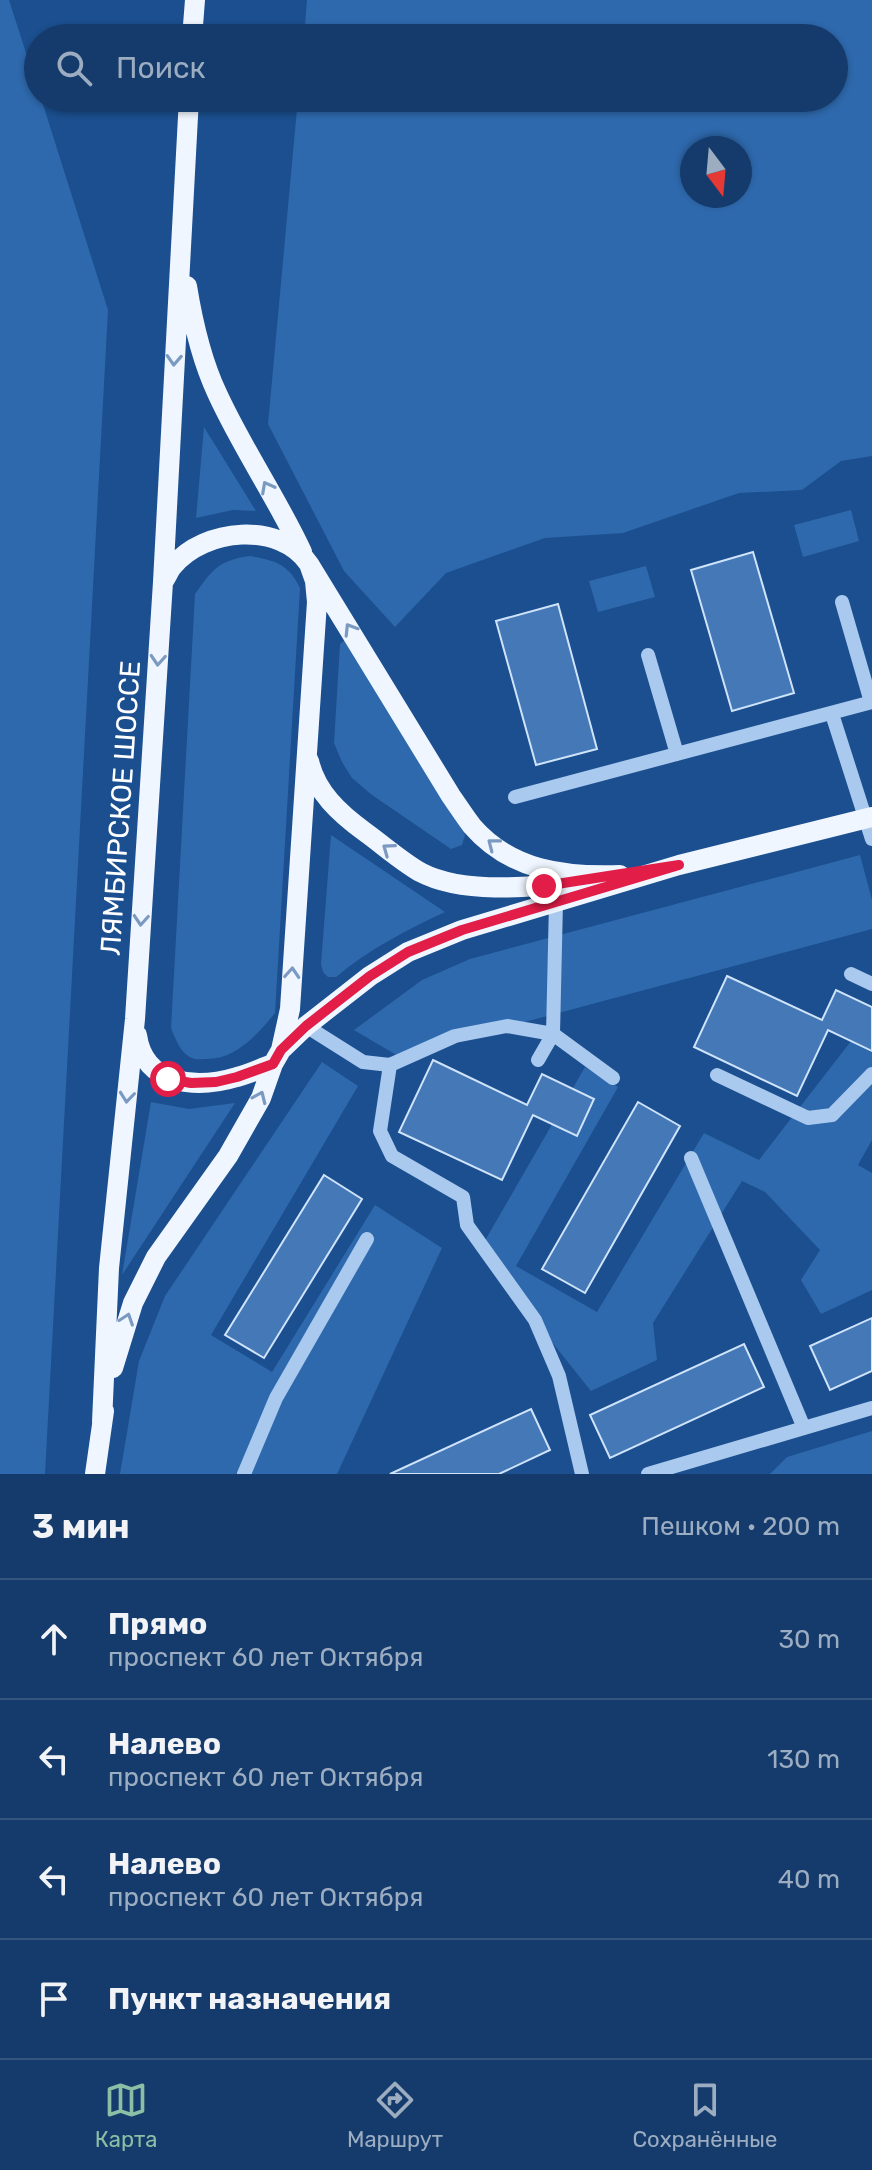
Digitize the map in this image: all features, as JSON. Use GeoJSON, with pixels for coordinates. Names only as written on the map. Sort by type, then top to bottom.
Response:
{"type":"FeatureCollection","features":[{"type":"Feature","properties":{"kind":"main road"},"geometry":{"type":"LineString","coordinates":[[193,24],[195,0]]}},
{"type":"Feature","properties":{"kind":"main road","name":"ЛЯМБИРСКОЕ ШОССЕ"},"geometry":{"type":"LineString","coordinates":[[102,1422],[109,1268],[135,1019],[163,582],[188,112]]}},
{"type":"Feature","properties":{"kind":"main road","name":"ЛЯМБИРСКОЕ ШОССЕ"},"geometry":{"type":"LineString","coordinates":[[182,198],[185,274],[202,357],[218,395],[306,560]]}},
{"type":"Feature","properties":{"kind":"main road"},"geometry":{"type":"LineString","coordinates":[[163,582],[174,565],[196,547],[216,539],[239,534],[261,535],[282,541],[306,560],[473,827],[496,848],[549,872],[580,876],[620,875]]}},
{"type":"Feature","properties":{"kind":"main road"},"geometry":{"type":"LineString","coordinates":[[306,560],[315,581],[317,602],[307,733],[312,772],[327,799],[352,822],[420,872],[445,881],[484,887],[544,886],[679,865]]}},
{"type":"Feature","properties":{"kind":"main road","name":"ЛЯМБИРСКОЕ ШОССЕ"},"geometry":{"type":"LineString","coordinates":[[95,1474],[115,1355],[133,1303],[156,1257],[228,1156],[261,1098],[277,1057],[290,1009],[307,733]]}},
{"type":"Feature","properties":{"kind":"main road"},"geometry":{"type":"LineString","coordinates":[[135,1019],[139,1047],[149,1066],[168,1079],[191,1083],[237,1077],[277,1057],[306,1026],[370,976],[408,952],[462,930],[679,865],[868,818]]}},
{"type":"Feature","properties":{"kind":"lane"},"geometry":{"type":"LineString","coordinates":[[515,797],[872,702],[842,602]]}},
{"type":"Feature","properties":{"kind":"lane"},"geometry":{"type":"LineString","coordinates":[[648,655],[677,754]]}},
{"type":"Feature","properties":{"kind":"lane"},"geometry":{"type":"LineString","coordinates":[[832,714],[868,818],[872,839]]}},
{"type":"Feature","properties":{"kind":"lane"},"geometry":{"type":"LineString","coordinates":[[538,1060],[553,1034],[556,902]]}},
{"type":"Feature","properties":{"kind":"lane"},"geometry":{"type":"LineString","coordinates":[[851,974],[872,984]]}},
{"type":"Feature","properties":{"kind":"lane"},"geometry":{"type":"LineString","coordinates":[[306,1026],[363,1062],[390,1065],[455,1036],[507,1026],[553,1034],[613,1078]]}},
{"type":"Feature","properties":{"kind":"lane"},"geometry":{"type":"LineString","coordinates":[[390,1065],[380,1131],[392,1156],[463,1197],[467,1225],[535,1320],[559,1376],[582,1474]]}},
{"type":"Feature","properties":{"kind":"lane"},"geometry":{"type":"LineString","coordinates":[[717,1075],[808,1118],[832,1115],[872,1074]]}},
{"type":"Feature","properties":{"kind":"lane"},"geometry":{"type":"LineString","coordinates":[[691,1158],[804,1428]]}},
{"type":"Feature","properties":{"kind":"lane"},"geometry":{"type":"LineString","coordinates":[[244,1474],[276,1398],[367,1239]]}},
{"type":"Feature","properties":{"kind":"lane"},"geometry":{"type":"LineString","coordinates":[[648,1474],[872,1408]]}},
{"type":"Feature","properties":{"kind":"shaded area"},"geometry":{"type":"Polygon","coordinates":[[[0,0],[9,0],[24,47],[24,112],[45,112],[108,310],[45,1474],[0,1474],[0,0]]]}},
{"type":"Feature","properties":{"kind":"shaded area"},"geometry":{"type":"Polygon","coordinates":[[[307,0],[872,0],[872,456],[841,461],[802,490],[739,493],[623,533],[545,538],[446,573],[395,627],[344,571],[268,424],[297,112],[848,112],[848,24],[305,24],[307,0]]]}},
{"type":"Feature","properties":{"kind":"shaded area"},"geometry":{"type":"Polygon","coordinates":[[[204,427],[256,511],[233,510],[196,518],[204,427]]]}},
{"type":"Feature","properties":{"kind":"shaded area"},"geometry":{"type":"Polygon","coordinates":[[[851,510],[859,541],[803,557],[794,525],[851,510]]]}},
{"type":"Feature","properties":{"kind":"shaded area"},"geometry":{"type":"Polygon","coordinates":[[[250,556],[280,564],[291,573],[300,588],[275,1013],[236,1051],[216,1058],[197,1059],[188,1056],[182,1049],[171,1028],[195,594],[206,578],[223,563],[250,556]]]}},
{"type":"Feature","properties":{"kind":"shaded area"},"geometry":{"type":"Polygon","coordinates":[[[646,566],[655,597],[598,612],[589,581],[646,566]]]}},
{"type":"Feature","properties":{"kind":"shaded area"},"geometry":{"type":"Polygon","coordinates":[[[346,639],[354,643],[465,835],[462,845],[451,849],[372,795],[352,778],[342,762],[334,743],[340,644],[346,639]]]}},
{"type":"Feature","properties":{"kind":"shaded area"},"geometry":{"type":"Polygon","coordinates":[[[331,835],[445,912],[388,941],[336,977],[328,977],[321,964],[331,835]]]}},
{"type":"Feature","properties":{"kind":"shaded area"},"geometry":{"type":"Polygon","coordinates":[[[860,855],[872,900],[872,929],[398,1056],[354,1030],[422,980],[470,959],[860,855]]]}},
{"type":"Feature","properties":{"kind":"shaded area"},"geometry":{"type":"Polygon","coordinates":[[[872,1014],[872,1140],[858,1165],[872,1173],[872,1290],[821,1314],[801,1280],[820,1250],[765,1192],[742,1181],[653,1323],[657,1360],[591,1391],[479,1251],[585,1067],[618,1087],[516,1266],[597,1312],[704,1133],[759,1160],[872,1014]]]}},
{"type":"Feature","properties":{"kind":"shaded area"},"geometry":{"type":"Polygon","coordinates":[[[322,1062],[358,1086],[211,1335],[272,1372],[375,1205],[442,1248],[337,1474],[120,1474],[139,1361],[165,1296],[322,1062]]]}},
{"type":"Feature","properties":{"kind":"shaded area"},"geometry":{"type":"Polygon","coordinates":[[[151,1102],[189,1109],[235,1103],[122,1275],[151,1102]]]}},
{"type":"Feature","properties":{"kind":"shaded area"},"geometry":{"type":"Polygon","coordinates":[[[872,1431],[872,1474],[770,1474],[787,1457],[872,1431]]]}},
{"type":"Feature","properties":{"kind":"building"},"geometry":{"type":"Polygon","coordinates":[[[753,552],[794,693],[732,711],[691,570],[753,552]]]}},
{"type":"Feature","properties":{"kind":"building"},"geometry":{"type":"Polygon","coordinates":[[[558,604],[597,749],[536,765],[496,621],[558,604]]]}},
{"type":"Feature","properties":{"kind":"building"},"geometry":{"type":"Polygon","coordinates":[[[727,976],[822,1020],[836,990],[872,1007],[872,1051],[828,1030],[797,1096],[694,1047],[727,976]]]}},
{"type":"Feature","properties":{"kind":"building"},"geometry":{"type":"Polygon","coordinates":[[[433,1060],[527,1105],[542,1074],[594,1099],[577,1136],[533,1115],[502,1180],[399,1132],[433,1060]]]}},
{"type":"Feature","properties":{"kind":"building"},"geometry":{"type":"Polygon","coordinates":[[[638,1102],[680,1126],[585,1293],[542,1269],[638,1102]]]}},
{"type":"Feature","properties":{"kind":"building"},"geometry":{"type":"Polygon","coordinates":[[[324,1175],[362,1199],[264,1358],[225,1335],[324,1175]]]}},
{"type":"Feature","properties":{"kind":"building"},"geometry":{"type":"Polygon","coordinates":[[[872,1318],[872,1371],[830,1390],[810,1346],[872,1318]]]}},
{"type":"Feature","properties":{"kind":"building"},"geometry":{"type":"Polygon","coordinates":[[[744,1344],[764,1387],[610,1458],[590,1415],[744,1344]]]}},
{"type":"Feature","properties":{"kind":"building"},"geometry":{"type":"Polygon","coordinates":[[[531,1409],[550,1450],[499,1474],[390,1474],[531,1409]]]}},
{"type":"Feature","properties":{"kind":"route"},"geometry":{"type":"LineString","coordinates":[[168,1079],[191,1083],[216,1082],[273,1064],[281,1050],[306,1026],[370,976],[408,952],[462,930],[679,865],[544,886]]}}]}
